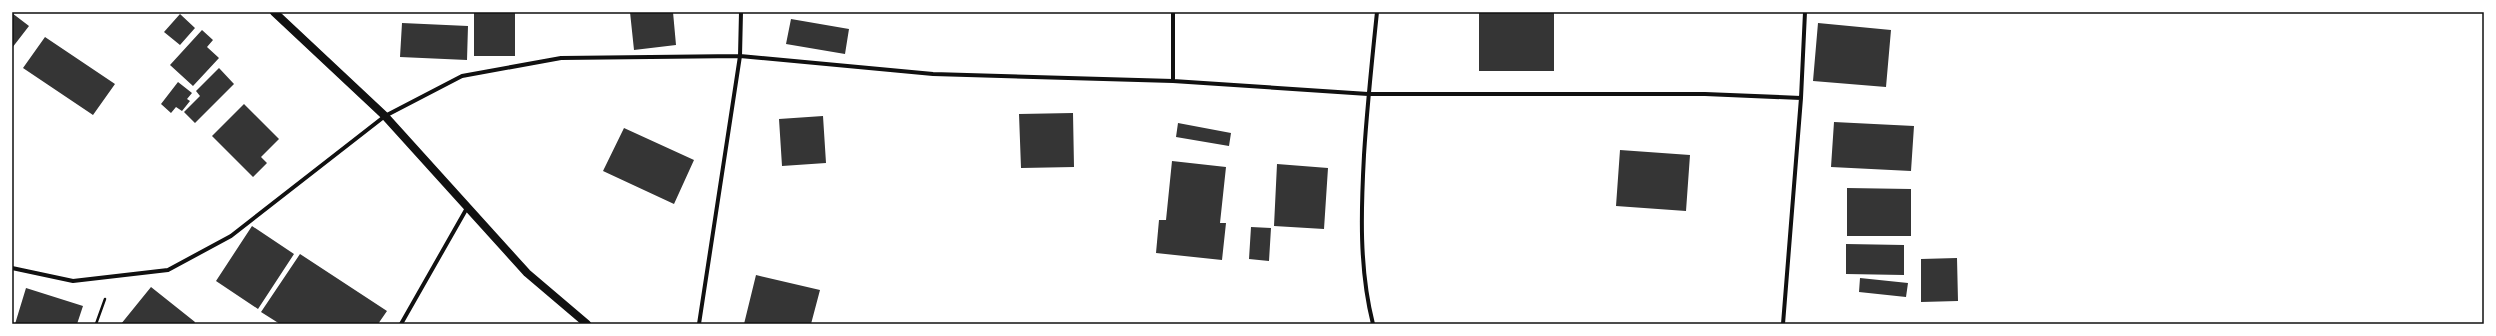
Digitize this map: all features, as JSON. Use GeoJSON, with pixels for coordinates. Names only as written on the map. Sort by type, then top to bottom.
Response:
{"type":"FeatureCollection","features":[{"type":"Feature","properties":{"kind":"main road"},"geometry":{"type":"LineString","coordinates":[[274,12],[386,116],[527,273],[587,324]]}},
{"type":"Feature","properties":{"kind":"street"},"geometry":{"type":"LineString","coordinates":[[699,324],[740,56],[741,12]]}},
{"type":"Feature","properties":{"kind":"street"},"geometry":{"type":"LineString","coordinates":[[1173,12],[1173,81]]}},
{"type":"Feature","properties":{"kind":"street"},"geometry":{"type":"LineString","coordinates":[[1373,324],[1369,307],[1360,222],[1368,94],[1377,12]]}},
{"type":"Feature","properties":{"kind":"street"},"geometry":{"type":"LineString","coordinates":[[1783,324],[1801,98],[1805,12]]}},
{"type":"Feature","properties":{"kind":"street"},"geometry":{"type":"LineString","coordinates":[[12,268],[73,281],[168,270],[230,236],[386,116],[462,76],[560,58],[740,56],[933,74],[1173,81],[1368,94],[1705,94],[1801,98]]}},
{"type":"Feature","properties":{"kind":"street"},"geometry":{"type":"LineString","coordinates":[[401,324],[468,207]]}},
{"type":"Feature","properties":{"kind":"building"},"geometry":{"type":"Polygon","coordinates":[[[474,12],[515,12],[515,56],[474,56],[474,12]]]}},
{"type":"Feature","properties":{"kind":"building"},"geometry":{"type":"Polygon","coordinates":[[[630,12],[673,12],[676,45],[634,50],[630,12]]]}},
{"type":"Feature","properties":{"kind":"building"},"geometry":{"type":"Polygon","coordinates":[[[1479,12],[1554,12],[1554,71],[1479,71],[1479,12]]]}},
{"type":"Feature","properties":{"kind":"building"},"geometry":{"type":"Polygon","coordinates":[[[12,13],[29,26],[12,48],[12,13]]]}},
{"type":"Feature","properties":{"kind":"building"},"geometry":{"type":"Polygon","coordinates":[[[180,14],[195,28],[180,45],[164,32],[180,14]]]}},
{"type":"Feature","properties":{"kind":"building"},"geometry":{"type":"Polygon","coordinates":[[[791,19],[849,29],[845,54],[786,44],[791,19]]]}},
{"type":"Feature","properties":{"kind":"building"},"geometry":{"type":"Polygon","coordinates":[[[402,23],[468,26],[467,60],[400,57],[402,23]]]}},
{"type":"Feature","properties":{"kind":"building"},"geometry":{"type":"Polygon","coordinates":[[[1818,23],[1891,30],[1886,87],[1813,81],[1818,23]]]}},
{"type":"Feature","properties":{"kind":"building"},"geometry":{"type":"Polygon","coordinates":[[[202,30],[213,40],[207,47],[219,58],[193,86],[170,65],[202,30]]]}},
{"type":"Feature","properties":{"kind":"building"},"geometry":{"type":"Polygon","coordinates":[[[45,37],[115,84],[93,115],[23,68],[45,37]]]}},
{"type":"Feature","properties":{"kind":"building"},"geometry":{"type":"Polygon","coordinates":[[[219,68],[234,84],[195,123],[184,112],[200,96],[196,91],[219,68]]]}},
{"type":"Feature","properties":{"kind":"building"},"geometry":{"type":"Polygon","coordinates":[[[178,82],[192,93],[187,99],[190,101],[182,111],[176,107],[171,113],[161,104],[178,82]]]}},
{"type":"Feature","properties":{"kind":"building"},"geometry":{"type":"Polygon","coordinates":[[[244,104],[279,139],[261,157],[267,163],[253,177],[212,136],[244,104]]]}},
{"type":"Feature","properties":{"kind":"building"},"geometry":{"type":"Polygon","coordinates":[[[1073,113],[1074,167],[1021,168],[1019,114],[1073,113]]]}},
{"type":"Feature","properties":{"kind":"building"},"geometry":{"type":"Polygon","coordinates":[[[823,116],[826,163],[782,166],[779,119],[823,116]]]}},
{"type":"Feature","properties":{"kind":"building"},"geometry":{"type":"Polygon","coordinates":[[[1834,122],[1914,126],[1911,171],[1831,167],[1834,122]]]}},
{"type":"Feature","properties":{"kind":"building"},"geometry":{"type":"Polygon","coordinates":[[[1178,123],[1231,133],[1229,146],[1176,137],[1178,123]]]}},
{"type":"Feature","properties":{"kind":"building"},"geometry":{"type":"Polygon","coordinates":[[[624,128],[694,160],[674,204],[603,171],[624,128]]]}},
{"type":"Feature","properties":{"kind":"building"},"geometry":{"type":"Polygon","coordinates":[[[1620,150],[1690,155],[1686,211],[1616,206],[1620,150]]]}},
{"type":"Feature","properties":{"kind":"building"},"geometry":{"type":"Polygon","coordinates":[[[1172,161],[1226,167],[1220,223],[1226,223],[1222,260],[1156,253],[1159,220],[1166,220],[1172,161]]]}},
{"type":"Feature","properties":{"kind":"building"},"geometry":{"type":"Polygon","coordinates":[[[1277,164],[1328,168],[1324,229],[1274,226],[1277,164]]]}},
{"type":"Feature","properties":{"kind":"building"},"geometry":{"type":"Polygon","coordinates":[[[1847,188],[1911,189],[1911,236],[1847,236],[1847,188]]]}},
{"type":"Feature","properties":{"kind":"building"},"geometry":{"type":"Polygon","coordinates":[[[252,226],[294,254],[258,309],[216,281],[252,226]]]}},
{"type":"Feature","properties":{"kind":"building"},"geometry":{"type":"Polygon","coordinates":[[[1251,227],[1271,228],[1269,261],[1249,259],[1251,227]]]}},
{"type":"Feature","properties":{"kind":"building"},"geometry":{"type":"Polygon","coordinates":[[[1846,244],[1904,245],[1904,275],[1846,274],[1846,244]]]}},
{"type":"Feature","properties":{"kind":"building"},"geometry":{"type":"Polygon","coordinates":[[[300,254],[387,311],[378,324],[280,324],[261,312],[300,254]]]}},
{"type":"Feature","properties":{"kind":"building"},"geometry":{"type":"Polygon","coordinates":[[[1957,258],[1958,301],[1921,302],[1921,259],[1957,258]]]}},
{"type":"Feature","properties":{"kind":"building"},"geometry":{"type":"Polygon","coordinates":[[[756,275],[820,290],[811,324],[744,324],[756,275]]]}},
{"type":"Feature","properties":{"kind":"building"},"geometry":{"type":"Polygon","coordinates":[[[1860,278],[1908,283],[1906,297],[1859,292],[1860,278]]]}},
{"type":"Feature","properties":{"kind":"building"},"geometry":{"type":"Polygon","coordinates":[[[151,287],[195,322],[194,324],[121,324],[151,287]]]}},
{"type":"Feature","properties":{"kind":"building"},"geometry":{"type":"Polygon","coordinates":[[[26,288],[83,306],[77,324],[15,324],[26,288]]]}}]}
